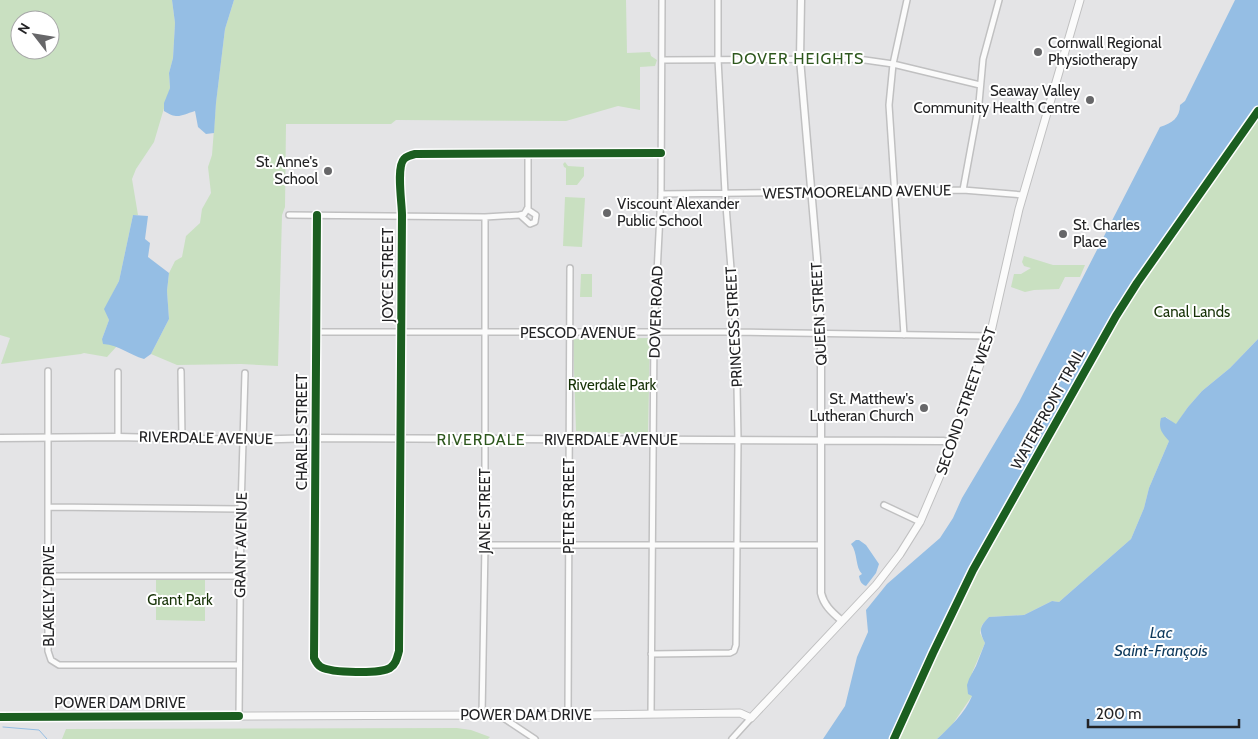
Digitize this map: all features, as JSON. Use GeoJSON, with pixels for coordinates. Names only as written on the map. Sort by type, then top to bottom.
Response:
{"type":"FeatureCollection","features":[{"type":"Feature","properties":{"kind":"main road","name":"SECOND STREET WEST"},"geometry":{"type":"LineString","coordinates":[[751,718],[888,570],[920,522],[938,483],[990,336],[1010,245],[1080,0]]}},
{"type":"Feature","properties":{"kind":"main road","name":"POWER DAM DRIVE"},"geometry":{"type":"LineString","coordinates":[[0,716],[502,716],[740,713],[751,718]]}},
{"type":"Feature","properties":{"kind":"street","name":"DOVER ROAD"},"geometry":{"type":"LineString","coordinates":[[651,714],[654,333],[662,153],[662,0]]}},
{"type":"Feature","properties":{"kind":"street","name":"PRINCESS STREET"},"geometry":{"type":"LineString","coordinates":[[651,654],[732,652],[736,645],[738,440],[736,332],[725,193],[718,59],[718,0]]}},
{"type":"Feature","properties":{"kind":"street","name":"QUEEN STREET"},"geometry":{"type":"LineString","coordinates":[[801,0],[800,59],[817,258],[821,334],[822,597],[828,608],[842,621]]}},
{"type":"Feature","properties":{"kind":"street"},"geometry":{"type":"LineString","coordinates":[[904,335],[889,105],[893,64],[907,0]]}},
{"type":"Feature","properties":{"kind":"street"},"geometry":{"type":"LineString","coordinates":[[963,190],[979,103],[983,59],[998,0]]}},
{"type":"Feature","properties":{"kind":"street"},"geometry":{"type":"LineString","coordinates":[[663,60],[858,59],[893,64],[980,85]]}},
{"type":"Feature","properties":{"kind":"street","name":"JOYCE STREET"},"geometry":{"type":"LineString","coordinates":[[399,651],[401,166],[404,159],[415,154],[662,153]]}},
{"type":"Feature","properties":{"kind":"street"},"geometry":{"type":"LineString","coordinates":[[289,215],[485,217],[520,215],[527,209],[528,154]]}},
{"type":"Feature","properties":{"kind":"street","name":"WESTMOORELAND AVENUE"},"geometry":{"type":"LineString","coordinates":[[660,194],[963,190],[1024,195]]}},
{"type":"Feature","properties":{"kind":"street"},"geometry":{"type":"LineString","coordinates":[[520,215],[526,222],[532,224],[536,215],[527,209]]}},
{"type":"Feature","properties":{"kind":"street","name":"CHARLES STREET"},"geometry":{"type":"LineString","coordinates":[[317,215],[314,658],[318,666],[328,670],[375,671],[392,667],[397,661],[399,651]]}},
{"type":"Feature","properties":{"kind":"street","name":"JANE STREET"},"geometry":{"type":"LineString","coordinates":[[482,715],[485,545],[485,217]]}},
{"type":"Feature","properties":{"kind":"street","name":"PETER STREET"},"geometry":{"type":"LineString","coordinates":[[568,715],[570,268]]}},
{"type":"Feature","properties":{"kind":"street","name":"PESCOD AVENUE"},"geometry":{"type":"LineString","coordinates":[[316,332],[736,332],[990,336]]}},
{"type":"Feature","properties":{"kind":"street"},"geometry":{"type":"LineString","coordinates":[[181,371],[182,439]]}},
{"type":"Feature","properties":{"kind":"street","name":"BLAKELY DRIVE"},"geometry":{"type":"LineString","coordinates":[[48,372],[48,651],[51,660],[59,665],[239,665]]}},
{"type":"Feature","properties":{"kind":"street"},"geometry":{"type":"LineString","coordinates":[[118,372],[118,436]]}},
{"type":"Feature","properties":{"kind":"street","name":"GRANT AVENUE"},"geometry":{"type":"LineString","coordinates":[[239,716],[241,509],[245,373]]}},
{"type":"Feature","properties":{"kind":"street","name":"RIVERDALE AVENUE"},"geometry":{"type":"LineString","coordinates":[[0,438],[118,436],[243,440],[316,438],[822,440],[943,441],[953,443]]}},
{"type":"Feature","properties":{"kind":"street"},"geometry":{"type":"LineString","coordinates":[[884,505],[920,522]]}},
{"type":"Feature","properties":{"kind":"street"},"geometry":{"type":"LineString","coordinates":[[49,507],[241,509]]}},
{"type":"Feature","properties":{"kind":"street"},"geometry":{"type":"LineString","coordinates":[[485,545],[821,545]]}},
{"type":"Feature","properties":{"kind":"street"},"geometry":{"type":"LineString","coordinates":[[49,576],[241,576]]}},
{"type":"Feature","properties":{"kind":"street"},"geometry":{"type":"LineString","coordinates":[[502,716],[535,739]]}},
{"type":"Feature","properties":{"kind":"street","name":"SECOND STREET WEST"},"geometry":{"type":"LineString","coordinates":[[732,739],[751,718]]}},
{"type":"Feature","properties":{"kind":"green space"},"geometry":{"type":"Polygon","coordinates":[[[0,0],[172,0],[175,23],[173,58],[169,73],[170,88],[154,142],[136,169],[132,179],[138,215],[133,215],[119,281],[105,309],[109,320],[102,339],[117,346],[107,357],[84,353],[1,364],[10,338],[0,335],[0,0]]]}},
{"type":"Feature","properties":{"kind":"green space"},"geometry":{"type":"Polygon","coordinates":[[[234,0],[626,0],[627,53],[650,52],[651,56],[657,60],[655,66],[640,67],[640,110],[618,106],[566,121],[396,120],[391,124],[286,124],[285,207],[282,215],[278,366],[241,364],[177,365],[151,354],[169,319],[167,291],[169,273],[175,261],[182,257],[186,236],[200,223],[202,209],[211,193],[208,167],[212,155],[225,29],[234,0]]]}},
{"type":"Feature","properties":{"kind":"green space","name":"Canal Lands"},"geometry":{"type":"Polygon","coordinates":[[[1258,108],[1258,339],[1230,368],[1202,391],[1176,425],[1166,417],[1169,441],[1149,488],[1144,508],[1131,539],[1059,602],[1052,601],[1024,615],[989,617],[982,625],[980,633],[985,643],[972,673],[972,696],[952,725],[937,739],[891,739],[954,601],[1122,298],[1258,108]]]}},
{"type":"Feature","properties":{"kind":"green space"},"geometry":{"type":"Polygon","coordinates":[[[565,162],[568,166],[584,167],[584,176],[577,185],[566,185],[566,168],[563,164],[565,162]]]}},
{"type":"Feature","properties":{"kind":"green space"},"geometry":{"type":"Polygon","coordinates":[[[565,197],[585,198],[582,247],[563,246],[565,197]]]}},
{"type":"Feature","properties":{"kind":"green space"},"geometry":{"type":"Polygon","coordinates":[[[1024,256],[1053,265],[1085,265],[1080,277],[1065,277],[1059,289],[1025,292],[1011,287],[1014,274],[1021,274],[1031,268],[1024,266],[1022,262],[1024,256]]]}},
{"type":"Feature","properties":{"kind":"green space"},"geometry":{"type":"Polygon","coordinates":[[[581,274],[592,274],[592,297],[580,297],[581,274]]]}},
{"type":"Feature","properties":{"kind":"green space","name":"Riverdale Park"},"geometry":{"type":"Polygon","coordinates":[[[650,338],[648,435],[576,431],[573,339],[650,338]]]}},
{"type":"Feature","properties":{"kind":"green space","name":"Grant Park"},"geometry":{"type":"Polygon","coordinates":[[[156,579],[205,580],[205,621],[156,620],[156,579]]]}},
{"type":"Feature","properties":{"kind":"green space"},"geometry":{"type":"Polygon","coordinates":[[[457,728],[471,730],[490,737],[488,739],[62,739],[66,729],[457,728]]]}},
{"type":"Feature","properties":{"kind":"water"},"geometry":{"type":"Polygon","coordinates":[[[172,0],[234,0],[225,29],[214,133],[206,134],[198,127],[195,111],[176,116],[164,111],[164,103],[170,88],[169,73],[173,58],[175,23],[172,0]]]}},
{"type":"Feature","properties":{"kind":"water"},"geometry":{"type":"Polygon","coordinates":[[[1235,0],[1258,0],[1258,108],[1122,298],[954,601],[891,739],[823,739],[845,706],[857,657],[868,632],[866,610],[887,584],[940,538],[953,518],[962,498],[1019,402],[1160,127],[1172,122],[1177,117],[1180,105],[1185,101],[1235,0]]]}},
{"type":"Feature","properties":{"kind":"water"},"geometry":{"type":"Polygon","coordinates":[[[133,215],[148,216],[145,239],[150,243],[148,257],[169,273],[167,291],[169,319],[151,354],[144,359],[114,346],[103,344],[102,339],[109,320],[104,309],[119,281],[133,215]]]}},
{"type":"Feature","properties":{"kind":"water","name":"Lac Saint-François"},"geometry":{"type":"Polygon","coordinates":[[[1258,339],[1258,739],[937,739],[961,714],[972,696],[968,694],[967,685],[985,643],[981,629],[986,620],[989,617],[1024,615],[1052,601],[1059,602],[1131,539],[1144,508],[1149,488],[1169,441],[1161,431],[1161,418],[1165,417],[1176,424],[1202,391],[1230,368],[1258,339]]]}},
{"type":"Feature","properties":{"kind":"water"},"geometry":{"type":"Polygon","coordinates":[[[856,540],[866,545],[879,564],[876,573],[866,586],[860,579],[859,576],[862,574],[858,568],[855,552],[851,544],[856,540]]]}},
{"type":"Feature","properties":{"kind":"waterway"},"geometry":{"type":"LineString","coordinates":[[3,727],[39,730],[47,739]]}},
{"type":"Feature","properties":{"kind":"cycle path","name":"WATERFRONT TRAIL"},"geometry":{"type":"LineString","coordinates":[[894,739],[973,570],[1116,316],[1137,283],[1258,111]]}},
{"type":"Feature","properties":{"kind":"cycle path"},"geometry":{"type":"LineString","coordinates":[[317,215],[314,658],[318,665],[327,669],[345,672],[385,670],[390,668],[396,661],[399,651],[402,215],[400,169],[404,159],[415,154],[661,153]]}},
{"type":"Feature","properties":{"kind":"cycle path"},"geometry":{"type":"LineString","coordinates":[[0,717],[239,716]]}},
{"type":"Feature","properties":{"kind":"place","name":"Cornwall Regional Physiotherapy"},"geometry":{"type":"Point","coordinates":[1038,52]}},
{"type":"Feature","properties":{"kind":"place","name":"Seaway Valley Community Health Centre"},"geometry":{"type":"Point","coordinates":[1090,100]}},
{"type":"Feature","properties":{"kind":"place","name":"St. Anne's School"},"geometry":{"type":"Point","coordinates":[328,171]}},
{"type":"Feature","properties":{"kind":"place","name":"Viscount Alexander Public School"},"geometry":{"type":"Point","coordinates":[607,213]}},
{"type":"Feature","properties":{"kind":"place","name":"St. Charles Place"},"geometry":{"type":"Point","coordinates":[1063,234]}},
{"type":"Feature","properties":{"kind":"place","name":"St. Matthew's Lutheran Church"},"geometry":{"type":"Point","coordinates":[924,408]}},
{"type":"Feature","properties":{"kind":"district","name":"DOVER HEIGHTS"},"geometry":{"type":"Point","coordinates":[798,58]}},
{"type":"Feature","properties":{"kind":"district","name":"RIVERDALE"},"geometry":{"type":"Point","coordinates":[481,439]}}]}
